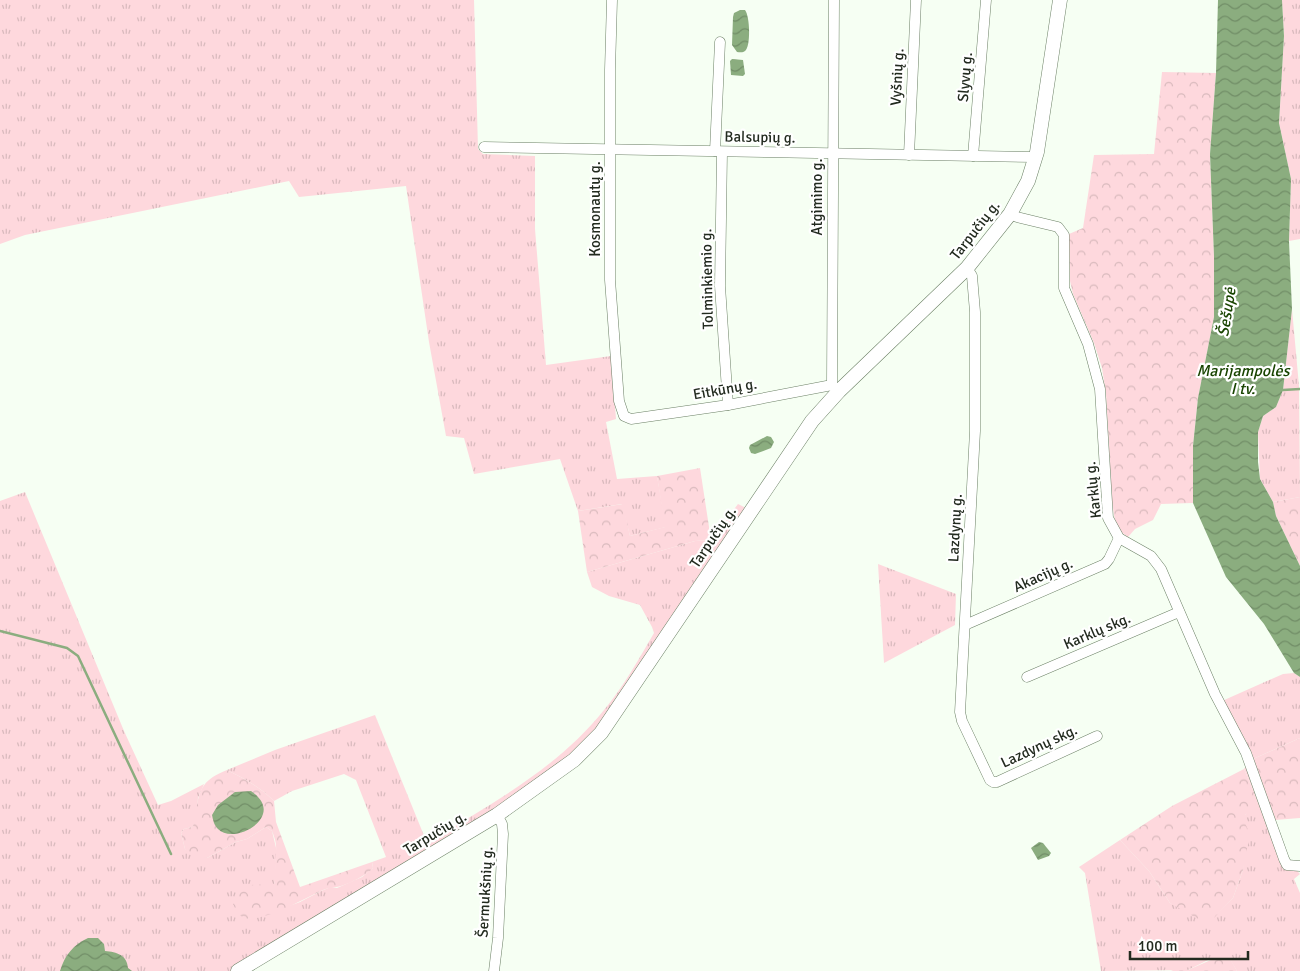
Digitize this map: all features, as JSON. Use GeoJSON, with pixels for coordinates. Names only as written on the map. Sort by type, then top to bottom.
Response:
{"type":"FeatureCollection","features":[{"type":"Feature","properties":{"kind":"main road","name":"Tarpučių g."},"geometry":{"type":"LineString","coordinates":[[238,971],[497,815],[574,760],[601,733],[790,452],[836,388],[967,268],[1010,214],[1028,181],[1036,157],[1060,0]]}},
{"type":"Feature","properties":{"kind":"street","name":"Kosmonautų g."},"geometry":{"type":"LineString","coordinates":[[612,0],[610,280],[619,401],[624,416]]}},
{"type":"Feature","properties":{"kind":"street","name":"Atgimimo g."},"geometry":{"type":"LineString","coordinates":[[834,0],[832,154],[836,388]]}},
{"type":"Feature","properties":{"kind":"street","name":"Vyšnių g."},"geometry":{"type":"LineString","coordinates":[[909,155],[916,0]]}},
{"type":"Feature","properties":{"kind":"street","name":"Slyvų g."},"geometry":{"type":"LineString","coordinates":[[973,156],[986,0]]}},
{"type":"Feature","properties":{"kind":"street","name":"Tolminkiemio g."},"geometry":{"type":"LineString","coordinates":[[720,42],[718,152],[720,286],[728,405]]}},
{"type":"Feature","properties":{"kind":"street","name":"Balsupių g."},"geometry":{"type":"LineString","coordinates":[[484,147],[1036,157]]}},
{"type":"Feature","properties":{"kind":"street","name":"Karklų g."},"geometry":{"type":"LineString","coordinates":[[1010,214],[1058,227],[1064,235],[1064,288],[1088,344],[1096,371],[1101,402],[1108,518],[1119,538]]}},
{"type":"Feature","properties":{"kind":"street","name":"Lazdynų g."},"geometry":{"type":"LineString","coordinates":[[967,268],[972,276],[975,312],[975,431],[960,712],[962,721],[990,780],[993,782]]}},
{"type":"Feature","properties":{"kind":"street","name":"Eitkūnų g."},"geometry":{"type":"LineString","coordinates":[[624,416],[631,420],[836,388]]}},
{"type":"Feature","properties":{"kind":"street"},"geometry":{"type":"LineString","coordinates":[[1119,538],[1151,556],[1161,570],[1215,694],[1246,753],[1287,865],[1300,866]]}},
{"type":"Feature","properties":{"kind":"street","name":"Akacijų g."},"geometry":{"type":"LineString","coordinates":[[965,625],[1105,564],[1110,559],[1119,538]]}},
{"type":"Feature","properties":{"kind":"street","name":"Karklų skg."},"geometry":{"type":"LineString","coordinates":[[1027,677],[1179,612]]}},
{"type":"Feature","properties":{"kind":"street","name":"Lazdynų skg."},"geometry":{"type":"LineString","coordinates":[[993,782],[997,782],[1097,736]]}},
{"type":"Feature","properties":{"kind":"street","name":"Šermukšnių g."},"geometry":{"type":"LineString","coordinates":[[494,971],[498,938],[503,834],[502,824],[497,815]]}},
{"type":"Feature","properties":{"kind":"green space"},"geometry":{"type":"Polygon","coordinates":[[[0,0],[474,0],[478,149],[483,154],[535,156],[535,229],[546,365],[611,356],[616,419],[606,422],[617,479],[657,476],[666,527],[630,536],[622,504],[578,511],[560,459],[474,474],[464,438],[446,436],[429,342],[406,186],[299,197],[289,181],[25,235],[0,244],[0,0]]]}},
{"type":"Feature","properties":{"kind":"green space"},"geometry":{"type":"Polygon","coordinates":[[[1282,0],[1300,0],[1300,239],[1289,241],[1291,179],[1279,123],[1284,36],[1282,0]]]}},
{"type":"Feature","properties":{"kind":"green space"},"geometry":{"type":"Polygon","coordinates":[[[1162,72],[1216,73],[1210,154],[1214,317],[1198,398],[1193,446],[1193,503],[1161,504],[1153,520],[1135,529],[1128,537],[1121,532],[1115,521],[1112,502],[1106,394],[1102,368],[1094,343],[1073,294],[1070,281],[1069,234],[1083,228],[1094,155],[1154,154],[1162,72]]]}},
{"type":"Feature","properties":{"kind":"green space"},"geometry":{"type":"Polygon","coordinates":[[[1292,309],[1299,386],[1300,497],[1273,502],[1260,479],[1258,432],[1263,416],[1276,407],[1283,390],[1292,309]]]}},
{"type":"Feature","properties":{"kind":"green space"},"geometry":{"type":"Polygon","coordinates":[[[700,468],[711,540],[695,541],[587,572],[578,511],[623,504],[630,536],[665,527],[657,476],[700,468]]]}},
{"type":"Feature","properties":{"kind":"green space"},"geometry":{"type":"Polygon","coordinates":[[[25,492],[124,731],[158,805],[171,801],[204,784],[198,798],[196,822],[192,827],[184,829],[181,833],[185,849],[207,858],[236,842],[247,839],[266,827],[272,831],[277,852],[275,864],[277,875],[274,884],[247,919],[300,902],[321,891],[331,887],[337,888],[362,877],[373,868],[372,862],[386,857],[356,780],[344,774],[292,791],[274,801],[252,784],[227,770],[275,750],[375,715],[427,843],[498,800],[544,768],[565,750],[604,710],[643,653],[654,633],[640,605],[609,596],[592,587],[587,572],[695,541],[711,540],[738,504],[746,508],[587,742],[526,791],[230,971],[0,971],[0,501],[25,492]]]}},
{"type":"Feature","properties":{"kind":"green space"},"geometry":{"type":"Polygon","coordinates":[[[1300,497],[1300,566],[1276,516],[1273,502],[1300,497]]]}},
{"type":"Feature","properties":{"kind":"green space"},"geometry":{"type":"Polygon","coordinates":[[[878,564],[956,594],[955,625],[884,663],[878,564]]]}},
{"type":"Feature","properties":{"kind":"green space"},"geometry":{"type":"Polygon","coordinates":[[[1294,673],[1300,677],[1300,738],[1253,759],[1289,862],[1300,874],[1294,879],[1300,893],[1300,971],[1237,971],[1228,956],[1210,959],[1188,970],[1101,971],[1085,873],[1079,867],[1120,840],[1149,871],[1170,903],[1212,919],[1233,898],[1243,870],[1245,815],[1258,802],[1244,769],[1253,758],[1222,701],[1283,674],[1294,673]]]}},
{"type":"Feature","properties":{"kind":"green space"},"geometry":{"type":"Polygon","coordinates":[[[1300,738],[1300,818],[1275,820],[1253,759],[1300,738]]]}},
{"type":"Feature","properties":{"kind":"green space"},"geometry":{"type":"Polygon","coordinates":[[[1244,769],[1258,802],[1256,808],[1245,815],[1245,823],[1250,834],[1243,870],[1233,898],[1212,920],[1200,920],[1170,903],[1149,871],[1120,840],[1172,806],[1244,769]]]}},
{"type":"Feature","properties":{"kind":"green space"},"geometry":{"type":"Polygon","coordinates":[[[227,770],[252,784],[274,801],[276,822],[300,887],[372,862],[373,868],[351,882],[325,889],[268,915],[246,919],[238,915],[233,904],[236,894],[250,885],[274,884],[276,847],[272,831],[266,827],[247,839],[236,842],[207,858],[193,857],[185,849],[181,833],[184,829],[192,827],[194,823],[199,797],[204,785],[219,773],[227,770]]]}},
{"type":"Feature","properties":{"kind":"green space"},"geometry":{"type":"Polygon","coordinates":[[[1222,955],[1228,955],[1237,971],[1171,971],[1175,969],[1188,970],[1222,955]]]}},
{"type":"Feature","properties":{"kind":"water","name":"Marijampolės I tv."},"geometry":{"type":"Polygon","coordinates":[[[1218,0],[1282,0],[1284,36],[1279,123],[1291,179],[1289,241],[1292,309],[1283,390],[1276,407],[1263,416],[1258,432],[1258,462],[1260,479],[1273,502],[1276,516],[1300,566],[1300,677],[1294,673],[1264,624],[1226,577],[1193,503],[1193,446],[1198,398],[1214,317],[1210,154],[1216,73],[1218,0]]]}},
{"type":"Feature","properties":{"kind":"water"},"geometry":{"type":"Polygon","coordinates":[[[745,10],[748,18],[748,44],[744,52],[737,52],[732,45],[733,17],[734,13],[745,10]]]}},
{"type":"Feature","properties":{"kind":"water"},"geometry":{"type":"Polygon","coordinates":[[[732,59],[743,60],[745,74],[743,76],[731,75],[730,61],[732,59]]]}},
{"type":"Feature","properties":{"kind":"water"},"geometry":{"type":"Polygon","coordinates":[[[767,436],[771,437],[774,442],[771,448],[755,454],[751,453],[750,445],[767,436]]]}},
{"type":"Feature","properties":{"kind":"water"},"geometry":{"type":"Polygon","coordinates":[[[251,791],[261,801],[264,810],[261,818],[254,826],[235,834],[226,833],[218,829],[212,815],[218,805],[235,792],[251,791]]]}},
{"type":"Feature","properties":{"kind":"water"},"geometry":{"type":"Polygon","coordinates":[[[1039,842],[1043,843],[1051,853],[1049,856],[1038,860],[1031,848],[1039,842]]]}},
{"type":"Feature","properties":{"kind":"water"},"geometry":{"type":"Polygon","coordinates":[[[88,938],[98,938],[104,944],[105,951],[121,955],[126,960],[128,968],[132,971],[60,971],[70,951],[88,938]]]}},
{"type":"Feature","properties":{"kind":"waterway"},"geometry":{"type":"LineString","coordinates":[[1283,390],[1300,389]]}},
{"type":"Feature","properties":{"kind":"waterway"},"geometry":{"type":"LineString","coordinates":[[0,631],[67,648],[78,656],[171,854]]}},
{"type":"Feature","properties":{"kind":"water label","name":"Šešupė"},"geometry":{"type":"Point","coordinates":[1226,312]}}]}
